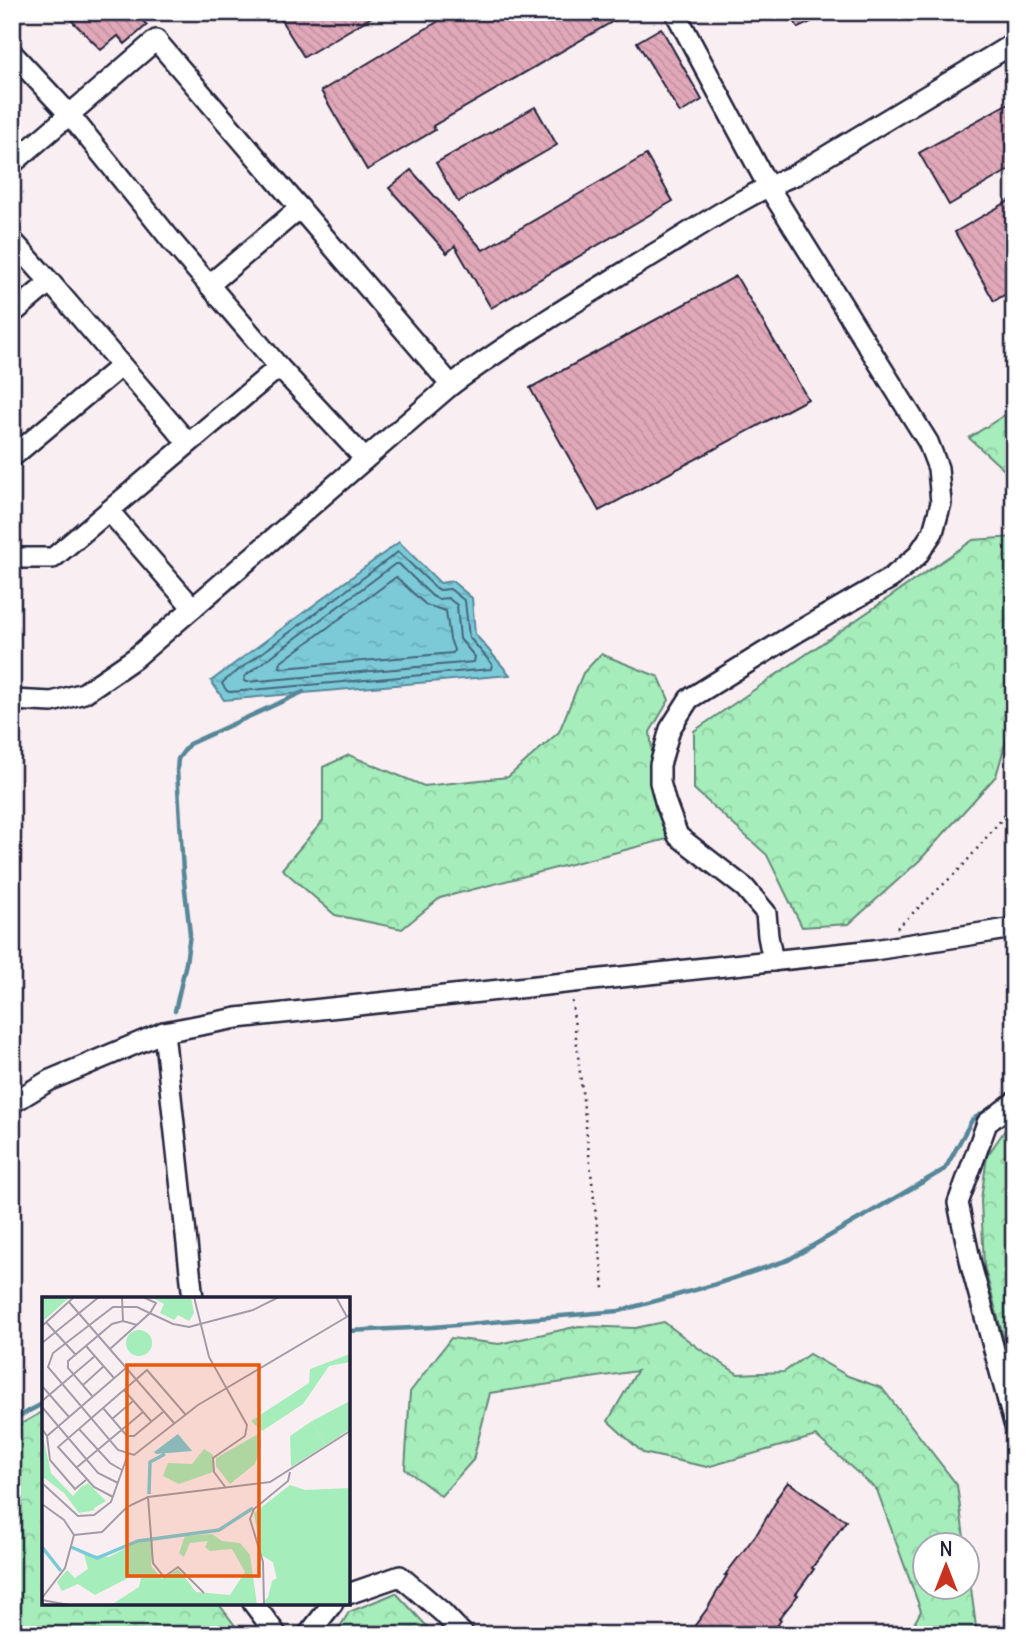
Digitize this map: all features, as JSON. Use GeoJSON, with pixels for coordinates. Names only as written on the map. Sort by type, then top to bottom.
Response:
{"type":"FeatureCollection","features":[{"type":"Feature","properties":{"kind":"street"},"geometry":{"type":"LineString","coordinates":[[675,12],[768,186],[928,442],[938,468],[942,503],[933,532],[917,556],[891,578],[689,699],[670,729],[660,765],[660,782],[664,801],[678,836],[744,888],[766,913],[773,961]]}},
{"type":"Feature","properties":{"kind":"street"},"geometry":{"type":"LineString","coordinates":[[12,164],[156,40],[451,385]]}},
{"type":"Feature","properties":{"kind":"street"},"geometry":{"type":"LineString","coordinates":[[12,700],[52,702],[84,693],[135,658],[451,385],[494,354],[550,316],[768,186],[795,175],[1014,43]]}},
{"type":"Feature","properties":{"kind":"street"},"geometry":{"type":"LineString","coordinates":[[12,53],[69,114],[279,367],[365,459]]}},
{"type":"Feature","properties":{"kind":"street"},"geometry":{"type":"LineString","coordinates":[[209,285],[300,208]]}},
{"type":"Feature","properties":{"kind":"street"},"geometry":{"type":"LineString","coordinates":[[12,240],[188,443]]}},
{"type":"Feature","properties":{"kind":"street"},"geometry":{"type":"LineString","coordinates":[[12,314],[50,282]]}},
{"type":"Feature","properties":{"kind":"street"},"geometry":{"type":"LineString","coordinates":[[12,457],[121,366]]}},
{"type":"Feature","properties":{"kind":"street"},"geometry":{"type":"LineString","coordinates":[[12,558],[53,558],[279,367]]}},
{"type":"Feature","properties":{"kind":"street"},"geometry":{"type":"LineString","coordinates":[[109,511],[193,608]]}},
{"type":"Feature","properties":{"kind":"street"},"geometry":{"type":"LineString","coordinates":[[12,1103],[50,1080],[164,1032],[237,1018],[874,950],[1014,928]]}},
{"type":"Feature","properties":{"kind":"street"},"geometry":{"type":"LineString","coordinates":[[164,1032],[192,1297]]}},
{"type":"Feature","properties":{"kind":"street"},"geometry":{"type":"LineString","coordinates":[[1014,1102],[987,1124],[958,1203],[975,1281],[1014,1423]]}},
{"type":"Feature","properties":{"kind":"street"},"geometry":{"type":"LineString","coordinates":[[350,1593],[400,1576],[464,1635]]}},
{"type":"Feature","properties":{"kind":"street"},"geometry":{"type":"LineString","coordinates":[[254,1605],[277,1635]]}},
{"type":"Feature","properties":{"kind":"street"},"geometry":{"type":"LineString","coordinates":[[308,1635],[331,1605]]}},
{"type":"Feature","properties":{"kind":"path"},"geometry":{"type":"LineString","coordinates":[[874,950],[962,867],[1014,804]]}},
{"type":"Feature","properties":{"kind":"path"},"geometry":{"type":"LineString","coordinates":[[570,984],[604,1289]]}},
{"type":"Feature","properties":{"kind":"green space"},"geometry":{"type":"Polygon","coordinates":[[[1014,409],[1014,479],[969,438],[1014,409]]]}},
{"type":"Feature","properties":{"kind":"green space"},"geometry":{"type":"Polygon","coordinates":[[[1014,537],[1014,714],[996,776],[919,861],[849,924],[802,927],[767,855],[694,789],[694,731],[973,540],[1014,537]]]}},
{"type":"Feature","properties":{"kind":"green space"},"geometry":{"type":"Polygon","coordinates":[[[601,654],[659,677],[669,700],[650,732],[657,796],[671,838],[440,898],[402,929],[335,915],[282,869],[323,821],[323,767],[349,755],[424,786],[508,777],[559,732],[583,673],[601,654]]]}},
{"type":"Feature","properties":{"kind":"green space"},"geometry":{"type":"Polygon","coordinates":[[[1014,1117],[1014,1366],[1007,1351],[984,1266],[981,1200],[987,1156],[1014,1117]]]}},
{"type":"Feature","properties":{"kind":"green space"},"geometry":{"type":"Polygon","coordinates":[[[664,1322],[738,1374],[784,1372],[809,1354],[848,1376],[882,1388],[957,1485],[963,1532],[911,1532],[911,1584],[877,1490],[816,1436],[707,1467],[643,1453],[608,1421],[637,1371],[490,1393],[473,1460],[441,1496],[405,1469],[410,1392],[451,1338],[499,1344],[579,1326],[635,1328],[664,1322]]]}},
{"type":"Feature","properties":{"kind":"green space"},"geometry":{"type":"Polygon","coordinates":[[[42,1412],[42,1605],[220,1605],[242,1635],[12,1635],[12,1429],[42,1412]]]}},
{"type":"Feature","properties":{"kind":"green space"},"geometry":{"type":"Polygon","coordinates":[[[396,1593],[435,1635],[335,1635],[349,1612],[396,1593]]]}},
{"type":"Feature","properties":{"kind":"green space"},"geometry":{"type":"Polygon","coordinates":[[[918,1602],[973,1602],[977,1635],[908,1635],[921,1611],[918,1602]]]}},
{"type":"Feature","properties":{"kind":"water"},"geometry":{"type":"Polygon","coordinates":[[[399,542],[440,583],[452,581],[472,598],[475,634],[510,675],[224,700],[211,681],[399,542]]]}},
{"type":"Feature","properties":{"kind":"building"},"geometry":{"type":"Polygon","coordinates":[[[81,12],[134,12],[147,25],[125,44],[118,36],[101,50],[72,21],[81,12]]]}},
{"type":"Feature","properties":{"kind":"building"},"geometry":{"type":"Polygon","coordinates":[[[276,12],[380,12],[304,57],[276,12]]]}},
{"type":"Feature","properties":{"kind":"building"},"geometry":{"type":"Polygon","coordinates":[[[454,12],[629,12],[433,126],[435,130],[367,170],[321,91],[454,12]]]}},
{"type":"Feature","properties":{"kind":"building"},"geometry":{"type":"Polygon","coordinates":[[[790,12],[832,12],[798,28],[790,12]]]}},
{"type":"Feature","properties":{"kind":"building"},"geometry":{"type":"Polygon","coordinates":[[[661,28],[702,100],[680,113],[637,42],[661,28]]]}},
{"type":"Feature","properties":{"kind":"building"},"geometry":{"type":"Polygon","coordinates":[[[1014,100],[1014,167],[949,205],[919,153],[1014,100]]]}},
{"type":"Feature","properties":{"kind":"building"},"geometry":{"type":"Polygon","coordinates":[[[535,107],[557,145],[458,202],[436,163],[535,107]]]}},
{"type":"Feature","properties":{"kind":"building"},"geometry":{"type":"Polygon","coordinates":[[[646,155],[673,201],[491,308],[455,246],[447,253],[389,188],[411,170],[483,250],[646,155]]]}},
{"type":"Feature","properties":{"kind":"building"},"geometry":{"type":"Polygon","coordinates":[[[1014,198],[1014,289],[994,301],[955,232],[1014,198]]]}},
{"type":"Feature","properties":{"kind":"building"},"geometry":{"type":"Polygon","coordinates":[[[736,276],[808,399],[599,511],[530,388],[736,276]]]}},
{"type":"Feature","properties":{"kind":"building"},"geometry":{"type":"Polygon","coordinates":[[[788,1482],[846,1521],[812,1568],[814,1569],[796,1594],[798,1595],[779,1619],[781,1620],[771,1635],[688,1635],[707,1609],[725,1575],[758,1532],[788,1482]]]}},
{"type":"Feature","properties":{"kind":"waterway"},"geometry":{"type":"LineString","coordinates":[[175,1011],[190,934],[183,872],[178,759],[189,744],[303,692]]}},
{"type":"Feature","properties":{"kind":"waterway"},"geometry":{"type":"LineString","coordinates":[[350,1331],[433,1327],[619,1311],[713,1285],[788,1260],[945,1169],[972,1120],[992,1107]]}},
{"type":"Feature","properties":{"kind":"waterway"},"geometry":{"type":"LineString","coordinates":[[12,1420],[42,1404]]}}]}
